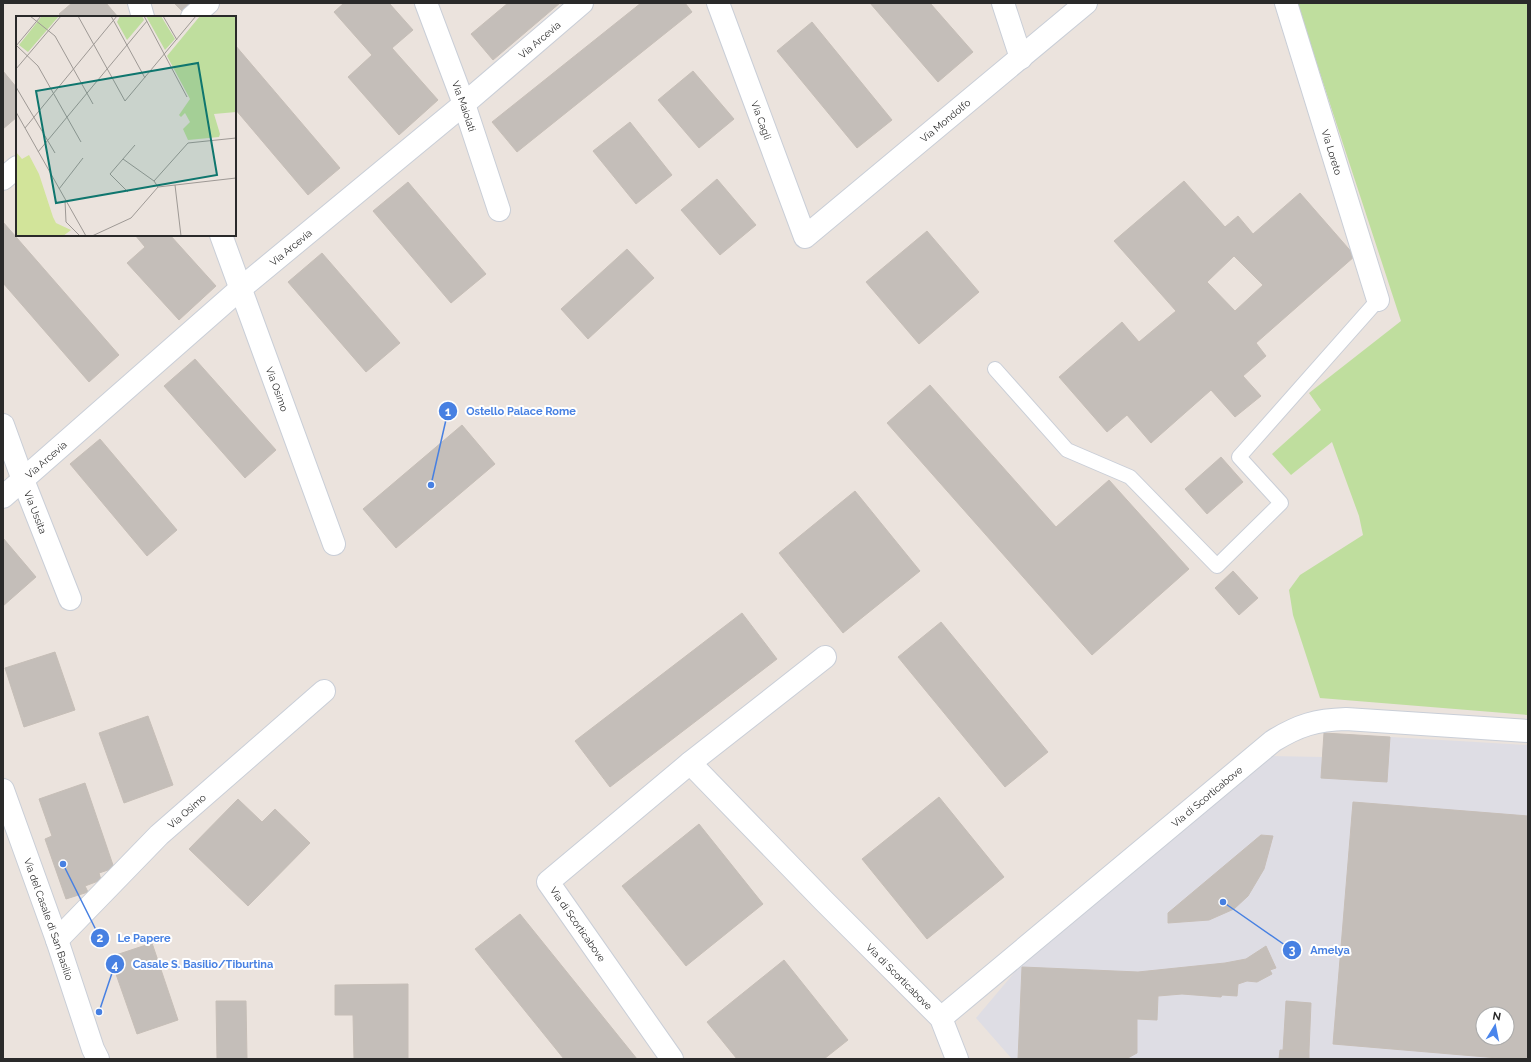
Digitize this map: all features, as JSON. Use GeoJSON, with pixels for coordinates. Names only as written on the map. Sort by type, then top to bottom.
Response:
{"type":"FeatureCollection","features":[{"type":"Feature","properties":{"kind":"street"},"geometry":{"type":"LineString","coordinates":[[139,3],[143,16]]}},
{"type":"Feature","properties":{"kind":"street"},"geometry":{"type":"LineString","coordinates":[[193,16],[208,3]]}},
{"type":"Feature","properties":{"kind":"street","name":"Via Maiolati"},"geometry":{"type":"LineString","coordinates":[[426,3],[464,104],[499,210]]}},
{"type":"Feature","properties":{"kind":"street","name":"Via Arcevia"},"geometry":{"type":"LineString","coordinates":[[3,497],[240,289],[464,104],[582,3]]}},
{"type":"Feature","properties":{"kind":"street","name":"Via Cagli"},"geometry":{"type":"LineString","coordinates":[[718,3],[805,237]]}},
{"type":"Feature","properties":{"kind":"street"},"geometry":{"type":"LineString","coordinates":[[1003,3],[1021,58]]}},
{"type":"Feature","properties":{"kind":"street","name":"Via Mondolfo"},"geometry":{"type":"LineString","coordinates":[[805,237],[1086,3]]}},
{"type":"Feature","properties":{"kind":"street","name":"Via Loreto"},"geometry":{"type":"LineString","coordinates":[[1286,3],[1378,300]]}},
{"type":"Feature","properties":{"kind":"street"},"geometry":{"type":"LineString","coordinates":[[3,179],[16,168]]}},
{"type":"Feature","properties":{"kind":"street","name":"Via Osimo"},"geometry":{"type":"LineString","coordinates":[[220,236],[334,544]]}},
{"type":"Feature","properties":{"kind":"street","name":"Via Ussita"},"geometry":{"type":"LineString","coordinates":[[3,425],[70,599]]}},
{"type":"Feature","properties":{"kind":"street","name":"Via di Scorticabove"},"geometry":{"type":"LineString","coordinates":[[672,1059],[548,882],[690,763],[825,657]]}},
{"type":"Feature","properties":{"kind":"street","name":"Via Osimo"},"geometry":{"type":"LineString","coordinates":[[57,940],[159,835],[324,691]]}},
{"type":"Feature","properties":{"kind":"street","name":"Via di Scorticabove"},"geometry":{"type":"LineString","coordinates":[[941,1018],[1273,741],[1289,732],[1308,724],[1325,720],[1346,719],[1528,731]]}},
{"type":"Feature","properties":{"kind":"street","name":"Via di Scorticabove"},"geometry":{"type":"LineString","coordinates":[[690,763],[824,901],[941,1018],[957,1059]]}},
{"type":"Feature","properties":{"kind":"street","name":"Via del Casale di San Basilio"},"geometry":{"type":"LineString","coordinates":[[3,790],[57,940],[94,1056]]}},
{"type":"Feature","properties":{"kind":"lane"},"geometry":{"type":"LineString","coordinates":[[995,369],[1067,450],[1130,477],[1217,566],[1281,503],[1239,457],[1378,300]]}},
{"type":"Feature","properties":{"kind":"shaded area"},"geometry":{"type":"Polygon","coordinates":[[[1324,733],[1528,745],[1528,1059],[1012,1059],[976,1018],[1019,967],[1055,931],[1270,756],[1322,757],[1324,733]]]}},
{"type":"Feature","properties":{"kind":"green space"},"geometry":{"type":"Polygon","coordinates":[[[1297,3],[1528,3],[1528,715],[1320,698],[1293,615],[1289,590],[1300,575],[1363,535],[1359,516],[1332,442],[1291,475],[1272,454],[1321,410],[1309,393],[1401,321],[1297,3]]]}},
{"type":"Feature","properties":{"kind":"building"},"geometry":{"type":"Polygon","coordinates":[[[72,3],[106,3],[117,16],[61,16],[59,14],[72,3]]]}},
{"type":"Feature","properties":{"kind":"building"},"geometry":{"type":"Polygon","coordinates":[[[174,3],[191,3],[182,11],[174,3]]]}},
{"type":"Feature","properties":{"kind":"building"},"geometry":{"type":"Polygon","coordinates":[[[344,3],[389,3],[413,30],[392,48],[438,100],[399,135],[348,77],[372,55],[334,12],[344,3]]]}},
{"type":"Feature","properties":{"kind":"building"},"geometry":{"type":"Polygon","coordinates":[[[508,3],[560,3],[493,60],[471,34],[508,3]]]}},
{"type":"Feature","properties":{"kind":"building"},"geometry":{"type":"Polygon","coordinates":[[[641,3],[685,3],[692,12],[517,152],[492,122],[641,3]]]}},
{"type":"Feature","properties":{"kind":"building"},"geometry":{"type":"Polygon","coordinates":[[[870,3],[930,3],[973,52],[938,82],[870,3]]]}},
{"type":"Feature","properties":{"kind":"building"},"geometry":{"type":"Polygon","coordinates":[[[812,22],[892,120],[857,148],[777,51],[812,22]]]}},
{"type":"Feature","properties":{"kind":"building"},"geometry":{"type":"Polygon","coordinates":[[[236,46],[340,168],[308,195],[236,110],[236,46]]]}},
{"type":"Feature","properties":{"kind":"building"},"geometry":{"type":"Polygon","coordinates":[[[3,71],[16,87],[16,118],[3,129],[3,71]]]}},
{"type":"Feature","properties":{"kind":"building"},"geometry":{"type":"Polygon","coordinates":[[[693,71],[734,119],[699,148],[658,100],[693,71]]]}},
{"type":"Feature","properties":{"kind":"building"},"geometry":{"type":"Polygon","coordinates":[[[630,122],[672,175],[636,204],[593,151],[630,122]]]}},
{"type":"Feature","properties":{"kind":"building"},"geometry":{"type":"Polygon","coordinates":[[[717,179],[756,225],[720,255],[681,210],[717,179]]]}},
{"type":"Feature","properties":{"kind":"building"},"geometry":{"type":"Polygon","coordinates":[[[1184,181],[1225,227],[1238,216],[1253,234],[1300,193],[1355,256],[1256,343],[1266,356],[1243,376],[1261,396],[1235,417],[1211,390],[1151,443],[1127,415],[1107,432],[1059,377],[1122,322],[1139,342],[1176,311],[1114,241],[1184,181]],[[1234,256],[1207,282],[1235,311],[1263,285],[1234,256]]]}},
{"type":"Feature","properties":{"kind":"building"},"geometry":{"type":"Polygon","coordinates":[[[408,182],[486,274],[451,303],[373,211],[408,182]]]}},
{"type":"Feature","properties":{"kind":"building"},"geometry":{"type":"Polygon","coordinates":[[[3,222],[119,355],[89,382],[3,283],[3,222]]]}},
{"type":"Feature","properties":{"kind":"building"},"geometry":{"type":"Polygon","coordinates":[[[927,231],[979,292],[919,344],[866,282],[927,231]]]}},
{"type":"Feature","properties":{"kind":"building"},"geometry":{"type":"Polygon","coordinates":[[[136,236],[171,236],[216,286],[179,320],[127,263],[145,247],[136,236]]]}},
{"type":"Feature","properties":{"kind":"building"},"geometry":{"type":"Polygon","coordinates":[[[627,249],[654,278],[588,339],[561,309],[627,249]]]}},
{"type":"Feature","properties":{"kind":"building"},"geometry":{"type":"Polygon","coordinates":[[[322,253],[400,343],[366,372],[288,282],[322,253]]]}},
{"type":"Feature","properties":{"kind":"building"},"geometry":{"type":"Polygon","coordinates":[[[195,359],[276,450],[245,478],[164,386],[195,359]]]}},
{"type":"Feature","properties":{"kind":"building"},"geometry":{"type":"Polygon","coordinates":[[[930,385],[1056,527],[1109,480],[1189,569],[1092,655],[887,423],[930,385]]]}},
{"type":"Feature","properties":{"kind":"building"},"geometry":{"type":"Polygon","coordinates":[[[462,425],[495,464],[396,548],[363,509],[462,425]]]}},
{"type":"Feature","properties":{"kind":"building"},"geometry":{"type":"Polygon","coordinates":[[[100,439],[177,530],[147,556],[70,464],[100,439]]]}},
{"type":"Feature","properties":{"kind":"building"},"geometry":{"type":"Polygon","coordinates":[[[1221,457],[1243,482],[1207,514],[1185,489],[1221,457]]]}},
{"type":"Feature","properties":{"kind":"building"},"geometry":{"type":"Polygon","coordinates":[[[855,491],[920,571],[843,633],[779,553],[855,491]]]}},
{"type":"Feature","properties":{"kind":"building"},"geometry":{"type":"Polygon","coordinates":[[[3,538],[36,577],[3,606],[3,538]]]}},
{"type":"Feature","properties":{"kind":"building"},"geometry":{"type":"Polygon","coordinates":[[[1233,571],[1258,598],[1239,615],[1215,588],[1233,571]]]}},
{"type":"Feature","properties":{"kind":"building"},"geometry":{"type":"Polygon","coordinates":[[[742,613],[777,659],[610,787],[575,741],[742,613]]]}},
{"type":"Feature","properties":{"kind":"building"},"geometry":{"type":"Polygon","coordinates":[[[941,622],[1048,752],[1005,787],[898,657],[941,622]]]}},
{"type":"Feature","properties":{"kind":"building"},"geometry":{"type":"Polygon","coordinates":[[[55,652],[75,710],[24,727],[5,668],[55,652]]]}},
{"type":"Feature","properties":{"kind":"building"},"geometry":{"type":"Polygon","coordinates":[[[148,716],[173,785],[124,803],[99,733],[148,716]]]}},
{"type":"Feature","properties":{"kind":"building"},"geometry":{"type":"Polygon","coordinates":[[[1324,733],[1390,737],[1387,782],[1321,778],[1324,733]]]}},
{"type":"Feature","properties":{"kind":"building"},"geometry":{"type":"Polygon","coordinates":[[[85,783],[114,868],[99,873],[101,880],[85,886],[88,892],[66,899],[45,839],[52,836],[39,799],[85,783]]]}},
{"type":"Feature","properties":{"kind":"building"},"geometry":{"type":"Polygon","coordinates":[[[939,797],[1004,877],[927,939],[862,859],[939,797]]]}},
{"type":"Feature","properties":{"kind":"building"},"geometry":{"type":"Polygon","coordinates":[[[238,799],[262,822],[275,809],[310,843],[248,906],[189,849],[238,799]]]}},
{"type":"Feature","properties":{"kind":"building"},"geometry":{"type":"Polygon","coordinates":[[[1353,802],[1528,816],[1528,1059],[1510,1059],[1333,1044],[1353,802]]]}},
{"type":"Feature","properties":{"kind":"building"},"geometry":{"type":"Polygon","coordinates":[[[699,824],[763,904],[686,966],[622,886],[699,824]]]}},
{"type":"Feature","properties":{"kind":"building"},"geometry":{"type":"Polygon","coordinates":[[[1261,835],[1273,836],[1264,869],[1248,896],[1234,909],[1209,920],[1168,923],[1168,913],[1261,835]]]}},
{"type":"Feature","properties":{"kind":"building"},"geometry":{"type":"Polygon","coordinates":[[[520,914],[637,1059],[564,1059],[475,949],[520,914]]]}},
{"type":"Feature","properties":{"kind":"building"},"geometry":{"type":"Polygon","coordinates":[[[152,943],[178,1020],[137,1034],[110,957],[152,943]]]}},
{"type":"Feature","properties":{"kind":"building"},"geometry":{"type":"Polygon","coordinates":[[[1266,946],[1276,968],[1270,970],[1272,974],[1257,982],[1247,981],[1238,984],[1237,996],[1222,995],[1221,997],[1182,994],[1158,996],[1157,1020],[1137,1019],[1137,1053],[1126,1059],[1018,1059],[1022,967],[1138,972],[1225,963],[1246,959],[1266,946]]]}},
{"type":"Feature","properties":{"kind":"building"},"geometry":{"type":"Polygon","coordinates":[[[784,960],[848,1040],[824,1059],[737,1059],[707,1022],[784,960]]]}},
{"type":"Feature","properties":{"kind":"building"},"geometry":{"type":"Polygon","coordinates":[[[408,984],[408,1059],[354,1059],[353,1015],[335,1015],[335,985],[408,984]]]}},
{"type":"Feature","properties":{"kind":"building"},"geometry":{"type":"Polygon","coordinates":[[[216,1001],[246,1001],[247,1059],[217,1059],[216,1001]]]}},
{"type":"Feature","properties":{"kind":"building"},"geometry":{"type":"Polygon","coordinates":[[[1286,1001],[1311,1003],[1309,1051],[1283,1051],[1286,1001]]]}},
{"type":"Feature","properties":{"kind":"building"},"geometry":{"type":"Polygon","coordinates":[[[1280,1050],[1309,1051],[1309,1059],[1279,1059],[1280,1050]]]}},
{"type":"Feature","properties":{"kind":"place","name":"Ostello Palace Rome"},"geometry":{"type":"Point","coordinates":[431,485]}},
{"type":"Feature","properties":{"kind":"place","name":"Le Papere"},"geometry":{"type":"Point","coordinates":[63,864]}},
{"type":"Feature","properties":{"kind":"place","name":"Amelya"},"geometry":{"type":"Point","coordinates":[1223,902]}},
{"type":"Feature","properties":{"kind":"place","name":"Casale S. Basilio/Tiburtina"},"geometry":{"type":"Point","coordinates":[99,1012]}}]}
